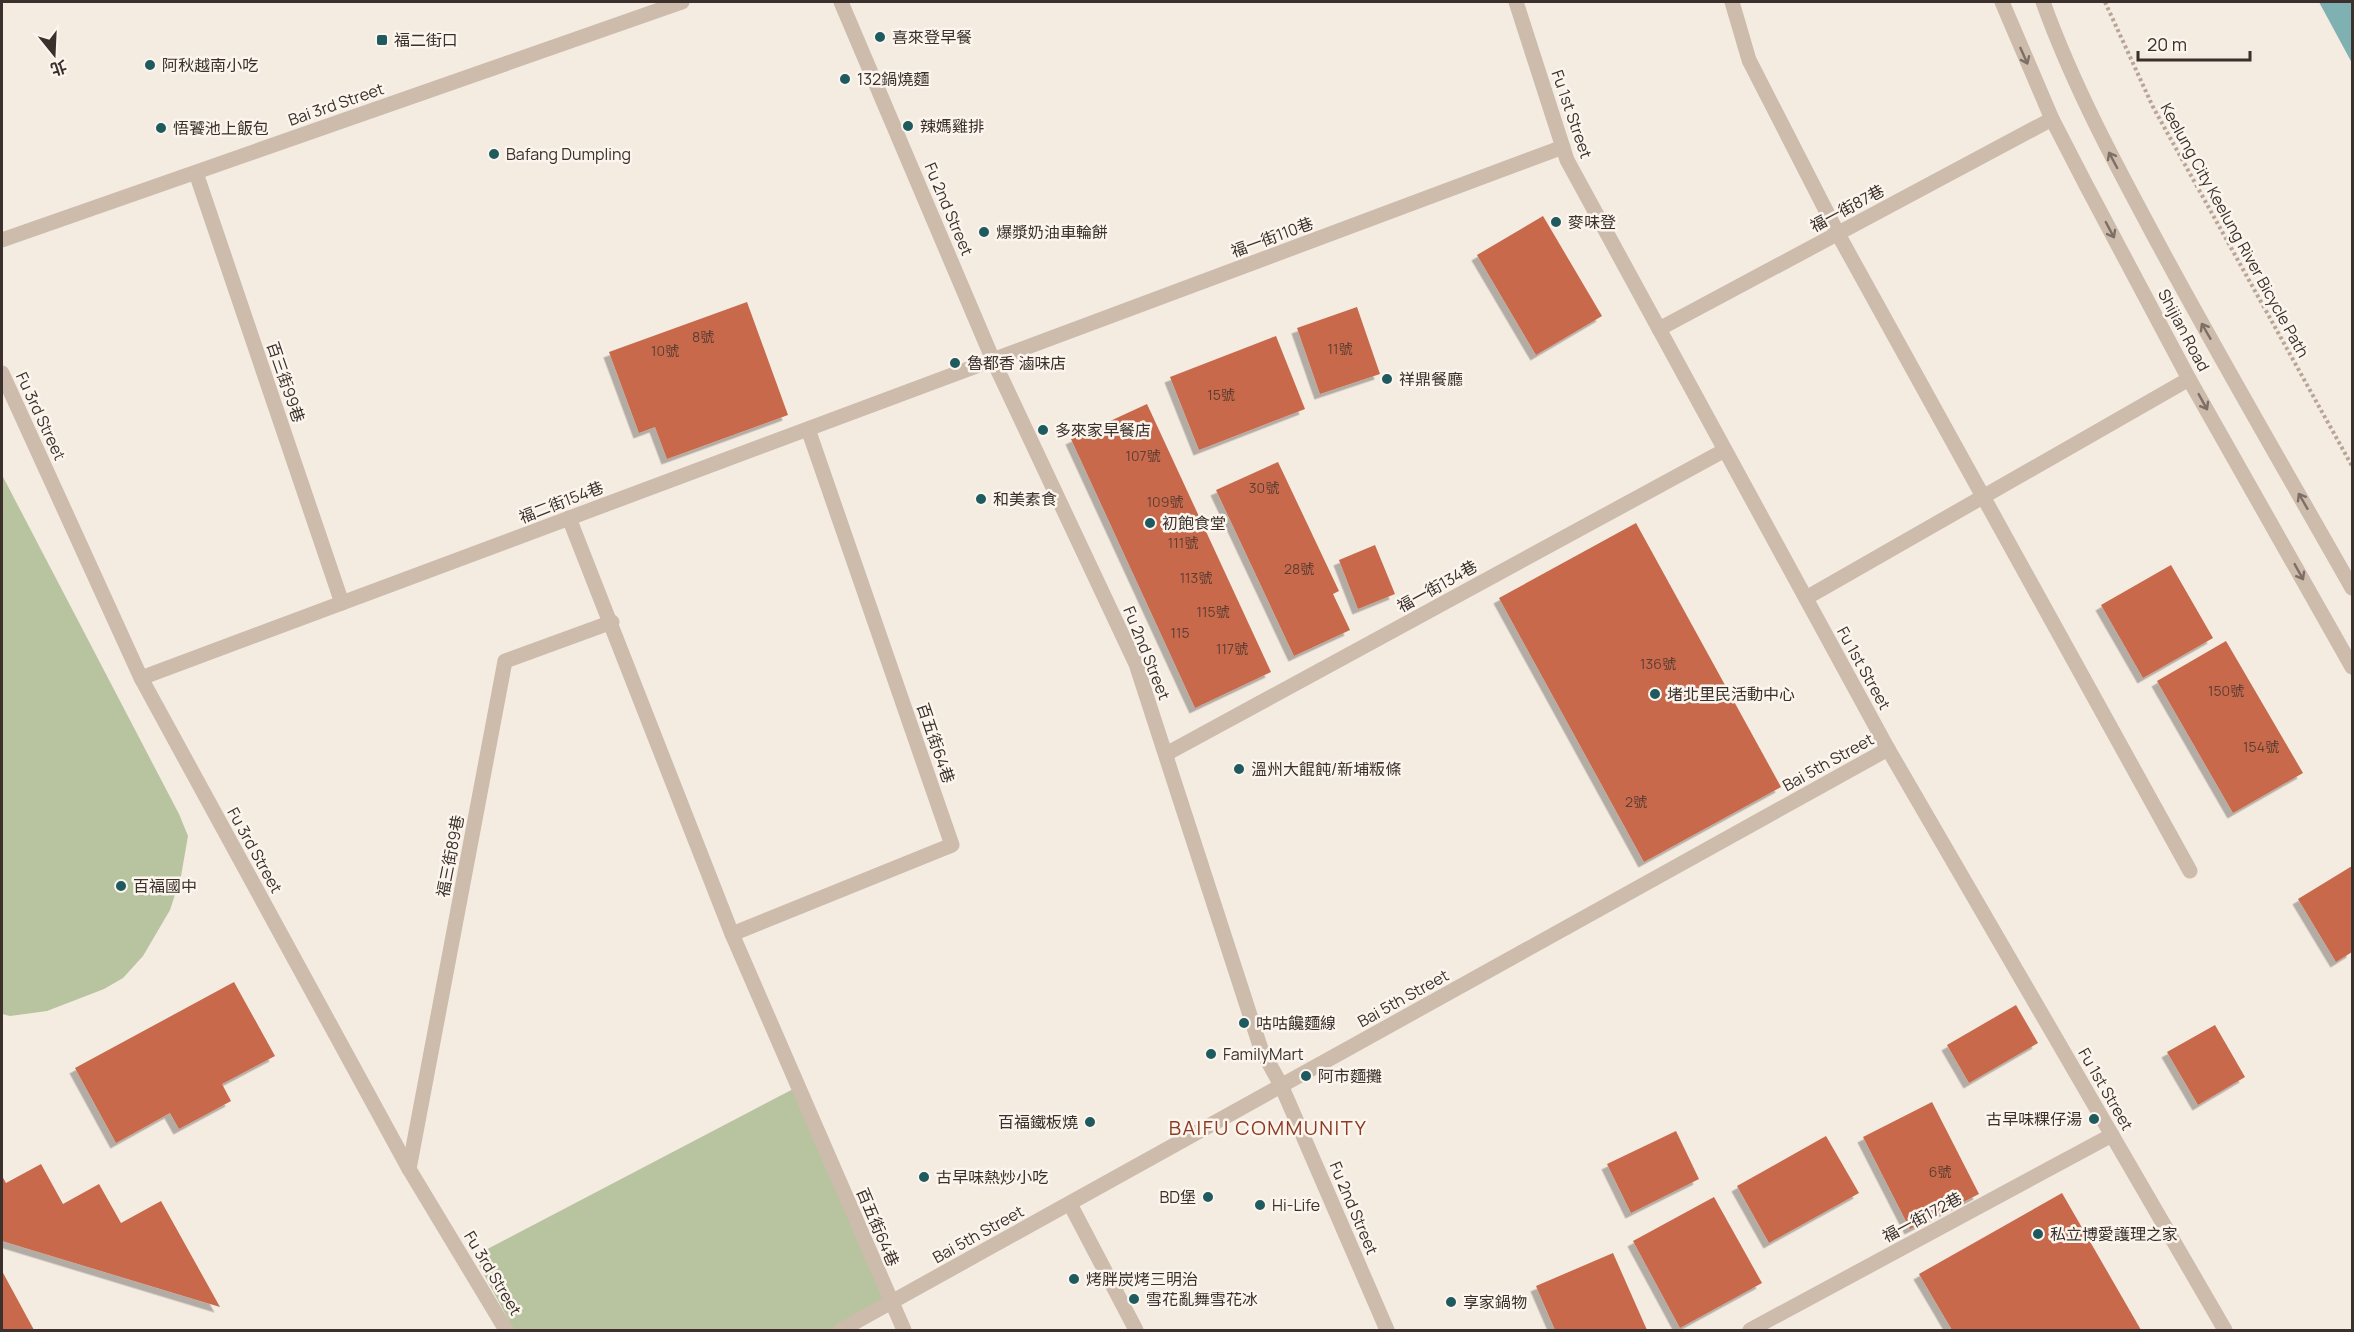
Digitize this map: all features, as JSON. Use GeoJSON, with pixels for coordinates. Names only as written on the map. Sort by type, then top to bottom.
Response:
{"type":"FeatureCollection","features":[{"type":"Feature","properties":{"kind":"street","name":"Bai 3rd Street"},"geometry":{"type":"LineString","coordinates":[[2,240],[682,2]]}},
{"type":"Feature","properties":{"kind":"street","name":"Fu 2nd Street"},"geometry":{"type":"LineString","coordinates":[[841,2],[993,360],[1136,664],[1261,1049],[1281,1086],[1387,1330]]}},
{"type":"Feature","properties":{"kind":"street","name":"Fu 1st Street"},"geometry":{"type":"LineString","coordinates":[[1516,2],[1567,160],[1888,749],[2225,1330]]}},
{"type":"Feature","properties":{"kind":"street"},"geometry":{"type":"LineString","coordinates":[[1732,2],[1749,60],[1838,234],[2190,871]]}},
{"type":"Feature","properties":{"kind":"street","name":"Shijian Road"},"geometry":{"type":"LineString","coordinates":[[2002,2],[2052,119],[2190,379],[2352,667]]}},
{"type":"Feature","properties":{"kind":"street","name":"Shijian Road"},"geometry":{"type":"LineString","coordinates":[[2043,2],[2056,38],[2102,139],[2193,308],[2352,588]]}},
{"type":"Feature","properties":{"kind":"street","name":"福一街87巷"},"geometry":{"type":"LineString","coordinates":[[1659,329],[2052,119]]}},
{"type":"Feature","properties":{"kind":"street","name":"福一街110巷"},"geometry":{"type":"LineString","coordinates":[[993,360],[1563,147]]}},
{"type":"Feature","properties":{"kind":"street","name":"百三街99巷"},"geometry":{"type":"LineString","coordinates":[[196,173],[342,603]]}},
{"type":"Feature","properties":{"kind":"street","name":"福二街154巷"},"geometry":{"type":"LineString","coordinates":[[141,678],[993,360]]}},
{"type":"Feature","properties":{"kind":"street","name":"Fu 3rd Street"},"geometry":{"type":"LineString","coordinates":[[2,373],[141,678],[409,1169],[506,1330]]}},
{"type":"Feature","properties":{"kind":"street"},"geometry":{"type":"LineString","coordinates":[[1806,598],[2190,379]]}},
{"type":"Feature","properties":{"kind":"street","name":"百五街64巷"},"geometry":{"type":"LineString","coordinates":[[732,934],[952,845],[808,429]]}},
{"type":"Feature","properties":{"kind":"street","name":"福一街134巷"},"geometry":{"type":"LineString","coordinates":[[1166,754],[1725,450]]}},
{"type":"Feature","properties":{"kind":"street","name":"百五街64巷"},"geometry":{"type":"LineString","coordinates":[[569,518],[612,622],[732,934],[904,1330]]}},
{"type":"Feature","properties":{"kind":"street","name":"福三街89巷"},"geometry":{"type":"LineString","coordinates":[[409,1169],[505,661],[612,622]]}},
{"type":"Feature","properties":{"kind":"street","name":"Bai 5th Street"},"geometry":{"type":"LineString","coordinates":[[841,1330],[1888,749]]}},
{"type":"Feature","properties":{"kind":"street","name":"福一街172巷"},"geometry":{"type":"LineString","coordinates":[[1750,1330],[2112,1135]]}},
{"type":"Feature","properties":{"kind":"street"},"geometry":{"type":"LineString","coordinates":[[1070,1204],[1136,1330]]}},
{"type":"Feature","properties":{"kind":"path","name":"Keelung City Keelung River Bicycle Path"},"geometry":{"type":"LineString","coordinates":[[2105,2],[2153,106],[2352,466]]}},
{"type":"Feature","properties":{"kind":"green space"},"geometry":{"type":"Polygon","coordinates":[[[2,475],[179,814],[188,836],[181,876],[170,910],[143,956],[123,978],[104,989],[47,1011],[10,1016],[2,1014],[2,475]]]}},
{"type":"Feature","properties":{"kind":"green space"},"geometry":{"type":"Polygon","coordinates":[[[799,1086],[891,1303],[841,1330],[514,1330],[474,1256],[799,1086]]]}},
{"type":"Feature","properties":{"kind":"water"},"geometry":{"type":"Polygon","coordinates":[[[2319,2],[2352,2],[2352,63],[2319,2]]]}},
{"type":"Feature","properties":{"kind":"building"},"geometry":{"type":"Polygon","coordinates":[[[1543,216],[1602,316],[1536,355],[1477,255],[1543,216]]]}},
{"type":"Feature","properties":{"kind":"building"},"geometry":{"type":"Polygon","coordinates":[[[747,302],[788,415],[667,459],[655,427],[639,433],[609,352],[747,302]]]}},
{"type":"Feature","properties":{"kind":"building"},"geometry":{"type":"Polygon","coordinates":[[[1357,307],[1380,374],[1320,394],[1297,328],[1357,307]]]}},
{"type":"Feature","properties":{"kind":"building"},"geometry":{"type":"Polygon","coordinates":[[[1276,336],[1305,409],[1199,450],[1170,377],[1276,336]]]}},
{"type":"Feature","properties":{"kind":"building"},"geometry":{"type":"Polygon","coordinates":[[[1147,404],[1271,672],[1195,708],[1071,439],[1147,404]]]}},
{"type":"Feature","properties":{"kind":"building"},"geometry":{"type":"Polygon","coordinates":[[[1278,462],[1339,591],[1333,594],[1350,630],[1294,656],[1216,490],[1278,462]]]}},
{"type":"Feature","properties":{"kind":"building"},"geometry":{"type":"Polygon","coordinates":[[[1636,523],[1781,787],[1644,862],[1499,598],[1636,523]]]}},
{"type":"Feature","properties":{"kind":"building"},"geometry":{"type":"Polygon","coordinates":[[[1375,545],[1395,594],[1358,609],[1339,560],[1375,545]]]}},
{"type":"Feature","properties":{"kind":"building"},"geometry":{"type":"Polygon","coordinates":[[[2171,565],[2213,638],[2143,678],[2101,605],[2171,565]]]}},
{"type":"Feature","properties":{"kind":"building"},"geometry":{"type":"Polygon","coordinates":[[[2226,641],[2303,773],[2233,813],[2157,681],[2226,641]]]}},
{"type":"Feature","properties":{"kind":"building"},"geometry":{"type":"Polygon","coordinates":[[[2352,866],[2352,952],[2336,962],[2298,899],[2352,866]]]}},
{"type":"Feature","properties":{"kind":"building"},"geometry":{"type":"Polygon","coordinates":[[[234,982],[275,1056],[222,1084],[231,1101],[179,1129],[170,1113],[116,1143],[75,1068],[234,982]]]}},
{"type":"Feature","properties":{"kind":"building"},"geometry":{"type":"Polygon","coordinates":[[[2016,1005],[2038,1043],[1969,1083],[1947,1045],[2016,1005]]]}},
{"type":"Feature","properties":{"kind":"building"},"geometry":{"type":"Polygon","coordinates":[[[2215,1025],[2245,1077],[2198,1105],[2167,1052],[2215,1025]]]}},
{"type":"Feature","properties":{"kind":"building"},"geometry":{"type":"Polygon","coordinates":[[[1932,1102],[1979,1194],[1910,1229],[1863,1137],[1932,1102]]]}},
{"type":"Feature","properties":{"kind":"building"},"geometry":{"type":"Polygon","coordinates":[[[1676,1131],[1699,1179],[1631,1213],[1607,1164],[1676,1131]]]}},
{"type":"Feature","properties":{"kind":"building"},"geometry":{"type":"Polygon","coordinates":[[[1826,1136],[1859,1193],[1769,1243],[1737,1186],[1826,1136]]]}},
{"type":"Feature","properties":{"kind":"building"},"geometry":{"type":"Polygon","coordinates":[[[41,1164],[63,1204],[99,1184],[121,1223],[161,1201],[220,1307],[2,1241],[2,1176],[6,1183],[41,1164]]]}},
{"type":"Feature","properties":{"kind":"building","name":"私立博愛護理之家"},"geometry":{"type":"Polygon","coordinates":[[[2062,1193],[2141,1330],[1952,1330],[1919,1274],[2062,1193]]]}},
{"type":"Feature","properties":{"kind":"building"},"geometry":{"type":"Polygon","coordinates":[[[1714,1197],[1762,1283],[1680,1328],[1633,1241],[1714,1197]]]}},
{"type":"Feature","properties":{"kind":"building"},"geometry":{"type":"Polygon","coordinates":[[[1613,1253],[1647,1330],[1555,1330],[1536,1286],[1613,1253]]]}},
{"type":"Feature","properties":{"kind":"building"},"geometry":{"type":"Polygon","coordinates":[[[2,1271],[34,1330],[2,1330],[2,1271]]]}},
{"type":"Feature","properties":{"kind":"place","name":"喜來登早餐"},"geometry":{"type":"Point","coordinates":[880,37]}},
{"type":"Feature","properties":{"kind":"place","name":"福二街口"},"geometry":{"type":"Point","coordinates":[382,40]}},
{"type":"Feature","properties":{"kind":"place","name":"阿秋越南小吃"},"geometry":{"type":"Point","coordinates":[150,65]}},
{"type":"Feature","properties":{"kind":"place","name":"132鍋燒麵"},"geometry":{"type":"Point","coordinates":[845,79]}},
{"type":"Feature","properties":{"kind":"place","name":"辣媽雞排"},"geometry":{"type":"Point","coordinates":[908,126]}},
{"type":"Feature","properties":{"kind":"place","name":"悟饕池上飯包"},"geometry":{"type":"Point","coordinates":[161,128]}},
{"type":"Feature","properties":{"kind":"place","name":"Bafang Dumpling"},"geometry":{"type":"Point","coordinates":[494,154]}},
{"type":"Feature","properties":{"kind":"place","name":"麥味登"},"geometry":{"type":"Point","coordinates":[1556,222]}},
{"type":"Feature","properties":{"kind":"place","name":"爆漿奶油車輪餅"},"geometry":{"type":"Point","coordinates":[984,232]}},
{"type":"Feature","properties":{"kind":"place","name":"魯都香 滷味店"},"geometry":{"type":"Point","coordinates":[955,363]}},
{"type":"Feature","properties":{"kind":"place","name":"祥鼎餐廳"},"geometry":{"type":"Point","coordinates":[1387,379]}},
{"type":"Feature","properties":{"kind":"place","name":"多來家早餐店"},"geometry":{"type":"Point","coordinates":[1043,430]}},
{"type":"Feature","properties":{"kind":"place","name":"和美素食"},"geometry":{"type":"Point","coordinates":[981,499]}},
{"type":"Feature","properties":{"kind":"place","name":"初飽食堂"},"geometry":{"type":"Point","coordinates":[1150,523]}},
{"type":"Feature","properties":{"kind":"place","name":"堵北里民活動中心"},"geometry":{"type":"Point","coordinates":[1655,694]}},
{"type":"Feature","properties":{"kind":"place","name":"溫州大餛飩/新埔粄條"},"geometry":{"type":"Point","coordinates":[1239,769]}},
{"type":"Feature","properties":{"kind":"place","name":"百福國中"},"geometry":{"type":"Point","coordinates":[121,886]}},
{"type":"Feature","properties":{"kind":"place","name":"咕咕饞麵線"},"geometry":{"type":"Point","coordinates":[1244,1023]}},
{"type":"Feature","properties":{"kind":"place","name":"FamilyMart"},"geometry":{"type":"Point","coordinates":[1211,1054]}},
{"type":"Feature","properties":{"kind":"place","name":"阿市麵攤"},"geometry":{"type":"Point","coordinates":[1306,1076]}},
{"type":"Feature","properties":{"kind":"place","name":"古早味粿仔湯"},"geometry":{"type":"Point","coordinates":[2094,1119]}},
{"type":"Feature","properties":{"kind":"place","name":"百福鐵板燒"},"geometry":{"type":"Point","coordinates":[1090,1122]}},
{"type":"Feature","properties":{"kind":"place","name":"古早味熱炒小吃"},"geometry":{"type":"Point","coordinates":[924,1177]}},
{"type":"Feature","properties":{"kind":"place","name":"BD堡"},"geometry":{"type":"Point","coordinates":[1208,1197]}},
{"type":"Feature","properties":{"kind":"place","name":"Hi-Life"},"geometry":{"type":"Point","coordinates":[1260,1205]}},
{"type":"Feature","properties":{"kind":"place","name":"私立博愛護理之家"},"geometry":{"type":"Point","coordinates":[2038,1234]}},
{"type":"Feature","properties":{"kind":"place","name":"烤胖炭烤三明治"},"geometry":{"type":"Point","coordinates":[1074,1279]}},
{"type":"Feature","properties":{"kind":"place","name":"雪花亂舞雪花冰"},"geometry":{"type":"Point","coordinates":[1134,1299]}},
{"type":"Feature","properties":{"kind":"place","name":"享家鍋物"},"geometry":{"type":"Point","coordinates":[1451,1302]}},
{"type":"Feature","properties":{"kind":"district","name":"BAIFU COMMUNITY"},"geometry":{"type":"Point","coordinates":[1268,1128]}}]}
